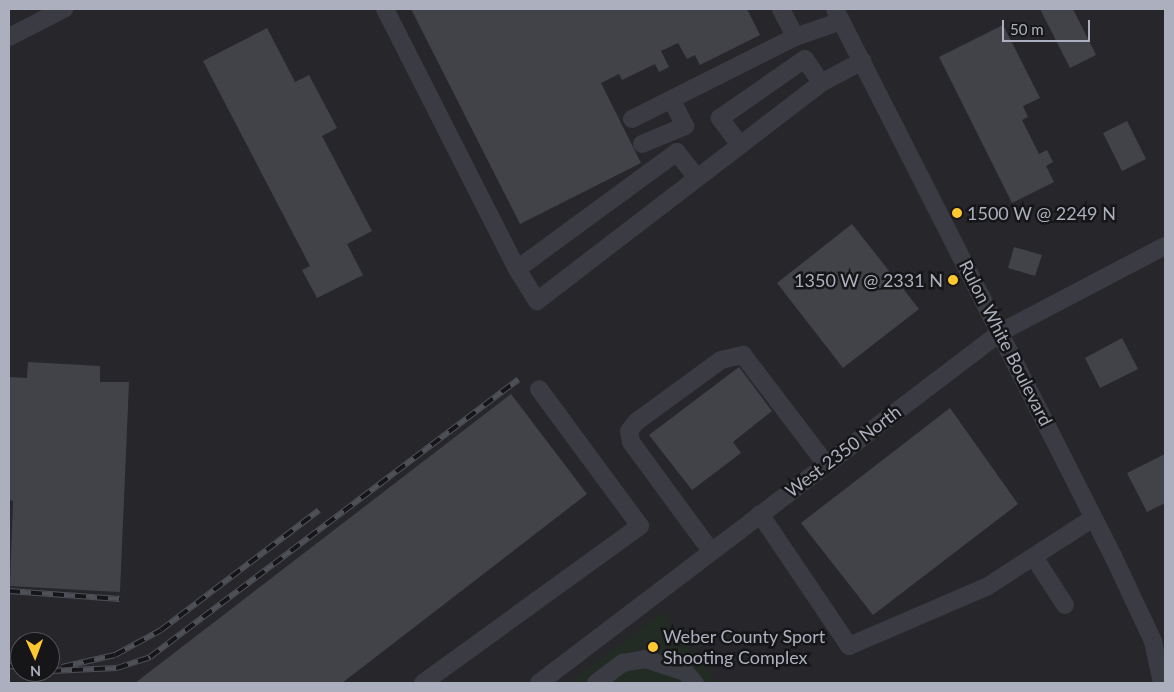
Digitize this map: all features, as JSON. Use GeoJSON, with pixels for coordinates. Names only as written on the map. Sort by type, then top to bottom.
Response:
{"type":"FeatureCollection","features":[{"type":"Feature","properties":{"kind":"street"},"geometry":{"type":"LineString","coordinates":[[9,37],[64,9]]}},
{"type":"Feature","properties":{"kind":"street"},"geometry":{"type":"LineString","coordinates":[[385,9],[518,269],[537,301],[821,83],[862,61]]}},
{"type":"Feature","properties":{"kind":"street"},"geometry":{"type":"LineString","coordinates":[[781,9],[795,37]]}},
{"type":"Feature","properties":{"kind":"street"},"geometry":{"type":"LineString","coordinates":[[632,120],[838,15]]}},
{"type":"Feature","properties":{"kind":"street","name":"Rulon White Boulevard"},"geometry":{"type":"LineString","coordinates":[[838,15],[1000,332],[1153,641],[1162,683]]}},
{"type":"Feature","properties":{"kind":"street"},"geometry":{"type":"LineString","coordinates":[[740,145],[720,118],[805,59],[821,83]]}},
{"type":"Feature","properties":{"kind":"street"},"geometry":{"type":"LineString","coordinates":[[642,144],[685,126],[672,101]]}},
{"type":"Feature","properties":{"kind":"street"},"geometry":{"type":"LineString","coordinates":[[518,269],[677,152],[697,178]]}},
{"type":"Feature","properties":{"kind":"street","name":"West 2350 North"},"geometry":{"type":"LineString","coordinates":[[539,683],[1000,332],[1165,246]]}},
{"type":"Feature","properties":{"kind":"street"},"geometry":{"type":"LineString","coordinates":[[712,551],[631,442],[629,431],[636,422],[721,360],[744,355],[826,464]]}},
{"type":"Feature","properties":{"kind":"street"},"geometry":{"type":"LineString","coordinates":[[423,683],[640,526],[539,389]]}},
{"type":"Feature","properties":{"kind":"street"},"geometry":{"type":"LineString","coordinates":[[760,514],[849,646],[930,614],[1034,557],[1093,518]]}},
{"type":"Feature","properties":{"kind":"street"},"geometry":{"type":"LineString","coordinates":[[1034,557],[1065,604]]}},
{"type":"Feature","properties":{"kind":"street"},"geometry":{"type":"LineString","coordinates":[[596,683],[623,663],[645,659],[685,672],[695,683]]}},
{"type":"Feature","properties":{"kind":"shaded area"},"geometry":{"type":"Polygon","coordinates":[[[9,9],[1165,9],[1165,683],[9,683],[9,9]]]}},
{"type":"Feature","properties":{"kind":"shaded area","name":"Weber County Sport Shooting Complex"},"geometry":{"type":"Polygon","coordinates":[[[663,611],[718,683],[569,683],[663,611]]]}},
{"type":"Feature","properties":{"kind":"building"},"geometry":{"type":"Polygon","coordinates":[[[411,9],[747,9],[760,35],[700,65],[695,55],[687,59],[678,43],[661,51],[669,67],[659,72],[655,64],[622,80],[619,74],[601,83],[641,163],[520,224],[411,9]]]}},
{"type":"Feature","properties":{"kind":"building"},"geometry":{"type":"Polygon","coordinates":[[[1040,9],[1073,9],[1096,55],[1070,68],[1040,9]]]}},
{"type":"Feature","properties":{"kind":"building"},"geometry":{"type":"Polygon","coordinates":[[[1003,25],[1040,98],[1023,106],[1028,117],[1022,120],[1039,154],[1047,150],[1053,162],[1046,166],[1054,182],[1012,203],[939,57],[1003,25]]]}},
{"type":"Feature","properties":{"kind":"building"},"geometry":{"type":"Polygon","coordinates":[[[267,28],[295,82],[309,75],[337,128],[322,136],[372,231],[347,244],[363,275],[317,298],[302,270],[310,266],[203,61],[267,28]]]}},
{"type":"Feature","properties":{"kind":"building"},"geometry":{"type":"Polygon","coordinates":[[[1127,121],[1146,159],[1122,171],[1103,133],[1127,121]]]}},
{"type":"Feature","properties":{"kind":"building"},"geometry":{"type":"Polygon","coordinates":[[[852,224],[919,309],[843,368],[777,283],[852,224]]]}},
{"type":"Feature","properties":{"kind":"building"},"geometry":{"type":"Polygon","coordinates":[[[1014,247],[1042,255],[1035,276],[1008,268],[1014,247]]]}},
{"type":"Feature","properties":{"kind":"building"},"geometry":{"type":"Polygon","coordinates":[[[1122,338],[1138,369],[1100,388],[1085,358],[1122,338]]]}},
{"type":"Feature","properties":{"kind":"building"},"geometry":{"type":"Polygon","coordinates":[[[28,362],[100,366],[100,382],[129,382],[120,592],[10,586],[13,501],[9,500],[9,377],[27,378],[28,362]]]}},
{"type":"Feature","properties":{"kind":"building"},"geometry":{"type":"Polygon","coordinates":[[[739,367],[772,411],[733,442],[741,453],[692,490],[649,435],[739,367]]]}},
{"type":"Feature","properties":{"kind":"building"},"geometry":{"type":"Polygon","coordinates":[[[511,394],[587,494],[342,683],[135,683],[511,394]]]}},
{"type":"Feature","properties":{"kind":"building"},"geometry":{"type":"Polygon","coordinates":[[[950,408],[1018,504],[873,615],[801,523],[950,408]]]}},
{"type":"Feature","properties":{"kind":"building"},"geometry":{"type":"Polygon","coordinates":[[[1165,454],[1165,503],[1147,512],[1127,473],[1165,454]]]}},
{"type":"Feature","properties":{"kind":"railway"},"geometry":{"type":"LineString","coordinates":[[60,671],[117,668],[150,657],[518,380]]}},
{"type":"Feature","properties":{"kind":"railway"},"geometry":{"type":"LineString","coordinates":[[62,667],[115,655],[161,630],[319,510]]}},
{"type":"Feature","properties":{"kind":"railway"},"geometry":{"type":"LineString","coordinates":[[9,591],[120,599]]}},
{"type":"Feature","properties":{"kind":"place","name":"1500 W @ 2249 N"},"geometry":{"type":"Point","coordinates":[957,213]}},
{"type":"Feature","properties":{"kind":"place","name":"1350 W @ 2331 N"},"geometry":{"type":"Point","coordinates":[953,280]}},
{"type":"Feature","properties":{"kind":"place","name":"Weber County Sport Shooting Complex"},"geometry":{"type":"Point","coordinates":[653,647]}}]}
